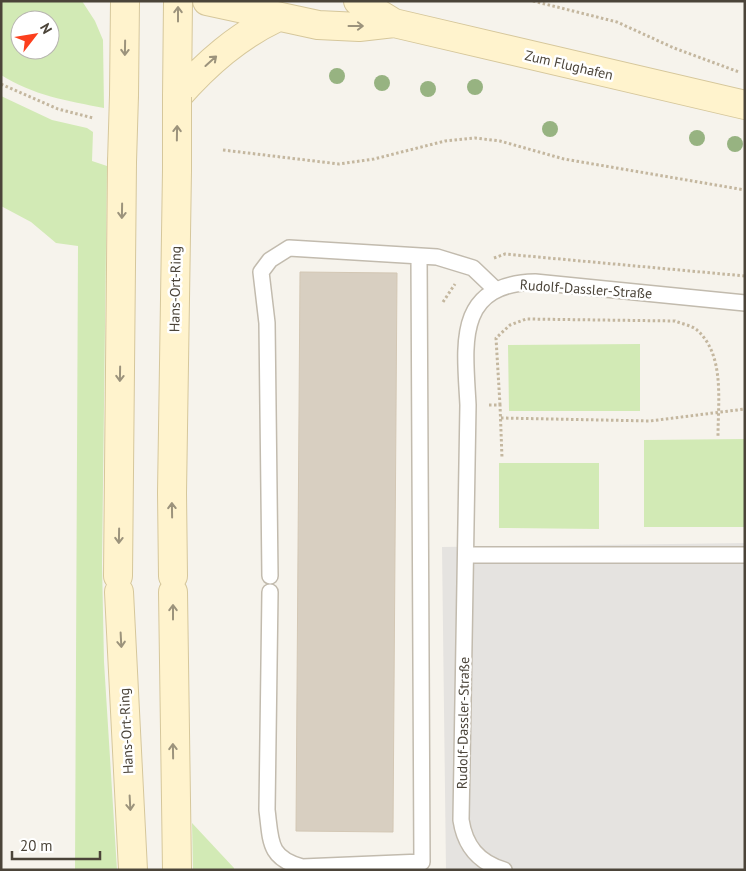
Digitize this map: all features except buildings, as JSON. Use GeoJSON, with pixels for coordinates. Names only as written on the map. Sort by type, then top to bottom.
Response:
{"type":"FeatureCollection","features":[{"type":"Feature","properties":{"kind":"main road","name":"Hans-Ort-Ring"},"geometry":{"type":"LineString","coordinates":[[125,1],[118,584],[132,870]]}},
{"type":"Feature","properties":{"kind":"main road","name":"Hans-Ort-Ring"},"geometry":{"type":"LineString","coordinates":[[177,870],[172,493],[178,1]]}},
{"type":"Feature","properties":{"kind":"main road"},"geometry":{"type":"LineString","coordinates":[[208,1],[278,17]]}},
{"type":"Feature","properties":{"kind":"main road","name":"Zum Flughafen"},"geometry":{"type":"LineString","coordinates":[[358,1],[394,23],[745,105]]}},
{"type":"Feature","properties":{"kind":"main road"},"geometry":{"type":"LineString","coordinates":[[178,97],[198,73],[238,39],[278,17]]}},
{"type":"Feature","properties":{"kind":"main road","name":"Zum Flughafen"},"geometry":{"type":"LineString","coordinates":[[278,17],[318,25],[359,27],[394,23]]}},
{"type":"Feature","properties":{"kind":"lane"},"geometry":{"type":"LineString","coordinates":[[270,576],[267,323],[261,272],[270,260],[289,248],[437,257],[473,268],[495,289]]}},
{"type":"Feature","properties":{"kind":"lane"},"geometry":{"type":"LineString","coordinates":[[270,592],[267,810],[270,838],[276,852],[285,862],[302,867],[422,862],[419,256]]}},
{"type":"Feature","properties":{"kind":"lane","name":"Rudolf-Dassler-Straße"},"geometry":{"type":"LineString","coordinates":[[504,870],[482,859],[470,846],[464,836],[461,820],[468,405],[465,341],[470,319],[481,302],[495,289],[515,282],[534,282],[745,303]]}},
{"type":"Feature","properties":{"kind":"lane"},"geometry":{"type":"LineString","coordinates":[[466,555],[745,555]]}},
{"type":"Feature","properties":{"kind":"path"},"geometry":{"type":"LineString","coordinates":[[533,1],[617,22],[674,48],[745,73]]}},
{"type":"Feature","properties":{"kind":"path"},"geometry":{"type":"LineString","coordinates":[[1,84],[58,110],[93,118]]}},
{"type":"Feature","properties":{"kind":"path"},"geometry":{"type":"LineString","coordinates":[[223,150],[339,164],[374,159],[444,141],[475,138],[500,141],[564,160],[745,190]]}},
{"type":"Feature","properties":{"kind":"path"},"geometry":{"type":"LineString","coordinates":[[442,312],[442,302],[457,281],[478,264],[505,254],[745,276]]}},
{"type":"Feature","properties":{"kind":"path"},"geometry":{"type":"LineString","coordinates":[[500,405],[496,338],[510,325],[526,319],[676,321],[695,329],[710,344],[717,367],[718,436]]}},
{"type":"Feature","properties":{"kind":"path"},"geometry":{"type":"LineString","coordinates":[[501,418],[650,421],[745,409]]}},
{"type":"Feature","properties":{"kind":"green space"},"geometry":{"type":"Polygon","coordinates":[[[1,1],[82,1],[95,21],[103,40],[104,108],[64,100],[25,88],[1,75],[1,1]]]}},
{"type":"Feature","properties":{"kind":"green space"},"geometry":{"type":"Polygon","coordinates":[[[1,96],[52,120],[87,128],[93,132],[92,161],[107,166],[102,564],[104,662],[117,870],[75,870],[78,246],[56,243],[31,222],[1,206],[1,96]]]}},
{"type":"Feature","properties":{"kind":"green space"},"geometry":{"type":"Polygon","coordinates":[[[640,344],[640,411],[509,411],[508,345],[640,344]]]}},
{"type":"Feature","properties":{"kind":"green space"},"geometry":{"type":"Polygon","coordinates":[[[745,439],[745,527],[644,527],[644,440],[745,439]]]}},
{"type":"Feature","properties":{"kind":"green space"},"geometry":{"type":"Polygon","coordinates":[[[499,463],[599,463],[599,529],[499,528],[499,463]]]}},
{"type":"Feature","properties":{"kind":"green space"},"geometry":{"type":"Polygon","coordinates":[[[192,823],[234,868],[234,870],[193,870],[192,823]]]}},
{"type":"Feature","properties":{"kind":"shaded area"},"geometry":{"type":"Polygon","coordinates":[[[745,543],[745,870],[446,870],[442,547],[745,543]]]}}]}
